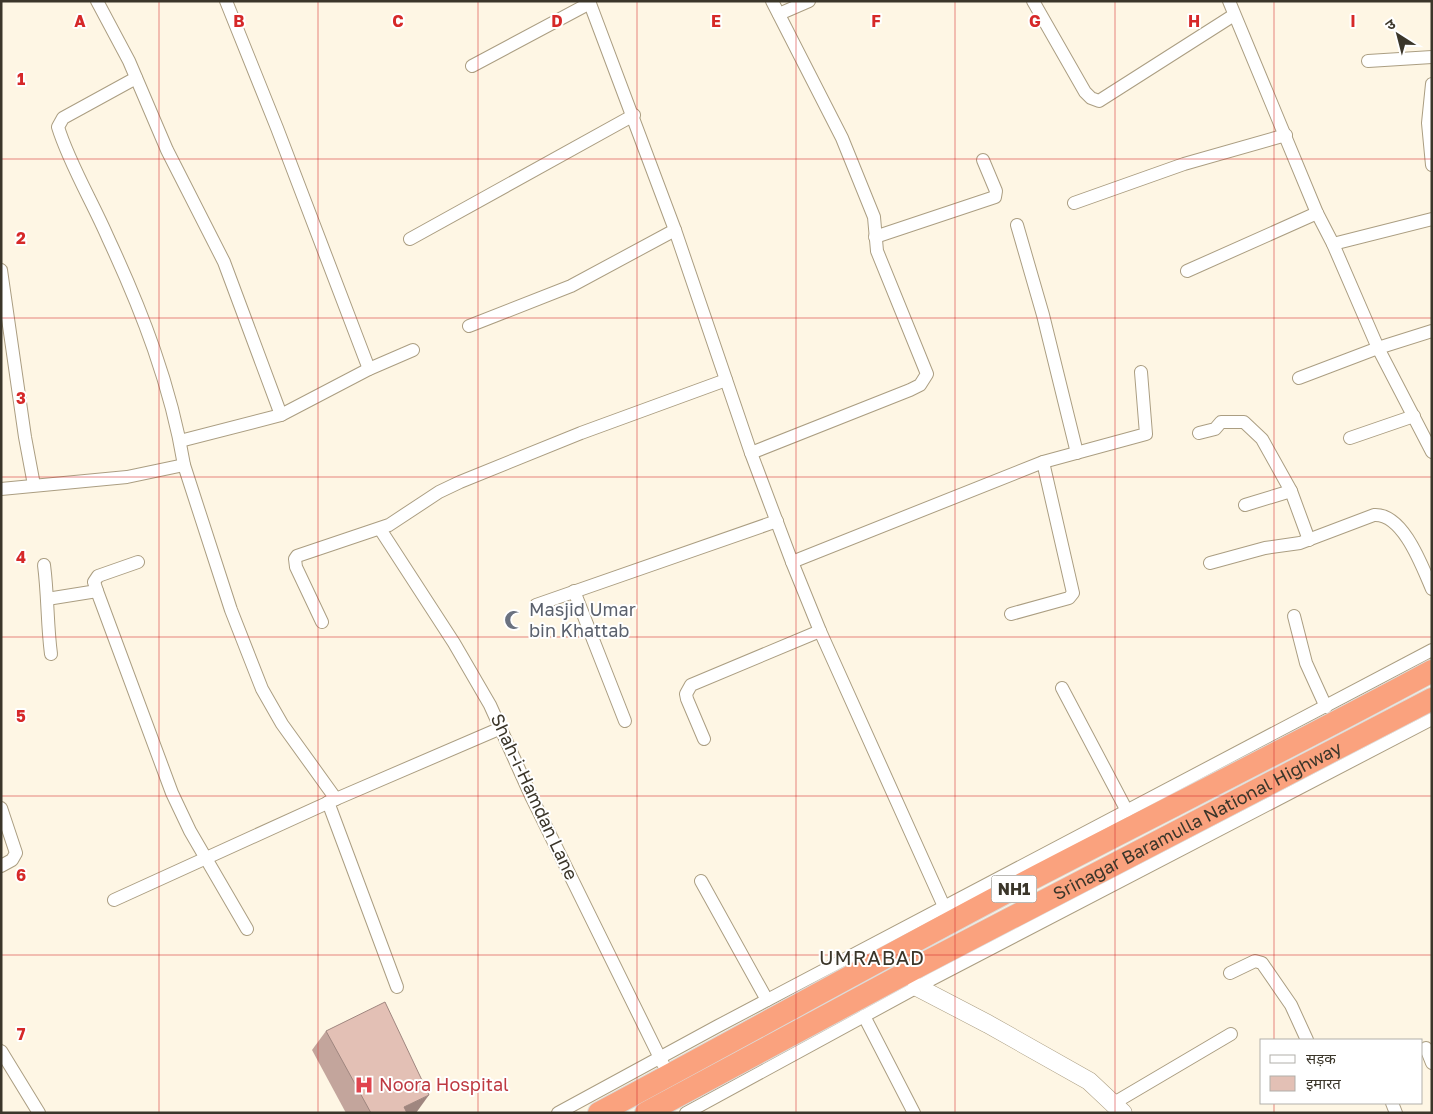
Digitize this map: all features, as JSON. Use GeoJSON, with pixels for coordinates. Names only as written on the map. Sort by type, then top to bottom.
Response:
{"type":"FeatureCollection","features":[{"type":"Feature","properties":{"kind":"highway","name":"NH1"},"geometry":{"type":"LineString","coordinates":[[599,1113],[664,1067],[947,915],[1138,824],[1307,738],[1432,671]]}},
{"type":"Feature","properties":{"kind":"highway","name":"Srinagar Baramulla National Highway"},"geometry":{"type":"LineString","coordinates":[[646,1113],[919,966],[1131,866],[1432,699]]}},
{"type":"Feature","properties":{"kind":"street"},"geometry":{"type":"LineString","coordinates":[[97,1],[136,78],[167,150],[224,262],[281,415]]}},
{"type":"Feature","properties":{"kind":"street"},"geometry":{"type":"LineString","coordinates":[[226,1],[277,128],[369,369]]}},
{"type":"Feature","properties":{"kind":"street"},"geometry":{"type":"LineString","coordinates":[[751,454],[910,390],[924,380],[927,374],[877,252],[874,217],[842,138],[772,1]]}},
{"type":"Feature","properties":{"kind":"street"},"geometry":{"type":"LineString","coordinates":[[779,14],[809,1]]}},
{"type":"Feature","properties":{"kind":"street"},"geometry":{"type":"LineString","coordinates":[[1034,1],[1085,92],[1091,98],[1099,101],[1234,15]]}},
{"type":"Feature","properties":{"kind":"street"},"geometry":{"type":"LineString","coordinates":[[1229,1],[1286,135],[1317,214],[1333,244],[1378,348],[1432,452]]}},
{"type":"Feature","properties":{"kind":"street"},"geometry":{"type":"LineString","coordinates":[[472,66],[590,2],[634,115],[751,454],[792,562],[820,631],[947,915]]}},
{"type":"Feature","properties":{"kind":"street"},"geometry":{"type":"LineString","coordinates":[[1368,60],[1432,57]]}},
{"type":"Feature","properties":{"kind":"street"},"geometry":{"type":"LineString","coordinates":[[136,78],[63,118],[58,127],[119,261],[151,338],[180,441],[184,465],[231,610],[262,689],[282,724],[332,800],[397,987]]}},
{"type":"Feature","properties":{"kind":"street"},"geometry":{"type":"LineString","coordinates":[[1432,84],[1428,123],[1432,165]]}},
{"type":"Feature","properties":{"kind":"street"},"geometry":{"type":"LineString","coordinates":[[410,239],[634,115]]}},
{"type":"Feature","properties":{"kind":"street"},"geometry":{"type":"LineString","coordinates":[[1074,203],[1184,164],[1286,135]]}},
{"type":"Feature","properties":{"kind":"street"},"geometry":{"type":"LineString","coordinates":[[876,237],[995,197],[996,191],[983,160]]}},
{"type":"Feature","properties":{"kind":"street"},"geometry":{"type":"LineString","coordinates":[[1187,271],[1317,214]]}},
{"type":"Feature","properties":{"kind":"street"},"geometry":{"type":"LineString","coordinates":[[1333,244],[1432,219]]}},
{"type":"Feature","properties":{"kind":"street"},"geometry":{"type":"LineString","coordinates":[[1017,225],[1043,315],[1077,453]]}},
{"type":"Feature","properties":{"kind":"street"},"geometry":{"type":"LineString","coordinates":[[469,326],[571,286],[675,230]]}},
{"type":"Feature","properties":{"kind":"street"},"geometry":{"type":"LineString","coordinates":[[1,270],[7,349],[34,485]]}},
{"type":"Feature","properties":{"kind":"street"},"geometry":{"type":"LineString","coordinates":[[1299,378],[1378,348],[1432,331]]}},
{"type":"Feature","properties":{"kind":"street"},"geometry":{"type":"LineString","coordinates":[[180,441],[281,415],[369,369],[413,350]]}},
{"type":"Feature","properties":{"kind":"street"},"geometry":{"type":"LineString","coordinates":[[792,562],[1043,462],[1146,434],[1141,372]]}},
{"type":"Feature","properties":{"kind":"street"},"geometry":{"type":"LineString","coordinates":[[322,622],[296,567],[295,559],[303,553],[380,529],[400,519],[449,487],[581,433],[726,380]]}},
{"type":"Feature","properties":{"kind":"street"},"geometry":{"type":"LineString","coordinates":[[1350,438],[1414,416]]}},
{"type":"Feature","properties":{"kind":"street"},"geometry":{"type":"LineString","coordinates":[[1199,433],[1215,429],[1221,422],[1244,422],[1262,439],[1291,491],[1309,540]]}},
{"type":"Feature","properties":{"kind":"street"},"geometry":{"type":"LineString","coordinates":[[1011,614],[1069,598],[1073,593],[1043,462]]}},
{"type":"Feature","properties":{"kind":"street"},"geometry":{"type":"LineString","coordinates":[[1,490],[34,485],[127,477],[184,465]]}},
{"type":"Feature","properties":{"kind":"street"},"geometry":{"type":"LineString","coordinates":[[1245,505],[1291,491]]}},
{"type":"Feature","properties":{"kind":"street"},"geometry":{"type":"LineString","coordinates":[[1210,563],[1265,548],[1300,543],[1374,515],[1384,514],[1394,523],[1412,546],[1432,589]]}},
{"type":"Feature","properties":{"kind":"street"},"geometry":{"type":"LineString","coordinates":[[536,605],[777,521]]}},
{"type":"Feature","properties":{"kind":"street","name":"Shah-i-Hamdan Lane"},"geometry":{"type":"LineString","coordinates":[[380,529],[478,683],[501,728],[532,798],[664,1067]]}},
{"type":"Feature","properties":{"kind":"street"},"geometry":{"type":"LineString","coordinates":[[138,562],[98,576],[94,582],[172,793],[205,858],[247,929]]}},
{"type":"Feature","properties":{"kind":"street"},"geometry":{"type":"LineString","coordinates":[[44,565],[48,600],[46,621],[51,654]]}},
{"type":"Feature","properties":{"kind":"street"},"geometry":{"type":"LineString","coordinates":[[48,600],[97,591]]}},
{"type":"Feature","properties":{"kind":"street"},"geometry":{"type":"LineString","coordinates":[[574,591],[625,721]]}},
{"type":"Feature","properties":{"kind":"street"},"geometry":{"type":"LineString","coordinates":[[1294,616],[1306,663],[1326,707]]}},
{"type":"Feature","properties":{"kind":"street"},"geometry":{"type":"LineString","coordinates":[[704,739],[686,699],[686,694],[691,685],[820,631]]}},
{"type":"Feature","properties":{"kind":"street"},"geometry":{"type":"LineString","coordinates":[[558,1113],[664,1067],[767,1000],[947,915],[1127,811],[1432,650]]}},
{"type":"Feature","properties":{"kind":"street"},"geometry":{"type":"LineString","coordinates":[[1062,688],[1127,811]]}},
{"type":"Feature","properties":{"kind":"street"},"geometry":{"type":"LineString","coordinates":[[686,1113],[917,987],[1131,866],[1432,719]]}},
{"type":"Feature","properties":{"kind":"street"},"geometry":{"type":"LineString","coordinates":[[114,900],[332,800],[501,728]]}},
{"type":"Feature","properties":{"kind":"street"},"geometry":{"type":"LineString","coordinates":[[1,808],[16,853],[12,860],[1,866]]}},
{"type":"Feature","properties":{"kind":"street"},"geometry":{"type":"LineString","coordinates":[[701,881],[767,1000]]}},
{"type":"Feature","properties":{"kind":"street"},"geometry":{"type":"LineString","coordinates":[[1230,973],[1255,961],[1262,963],[1291,1005],[1308,1039]]}},
{"type":"Feature","properties":{"kind":"street"},"geometry":{"type":"LineString","coordinates":[[917,987],[988,1024],[1089,1081],[1119,1108],[1232,1034]]}},
{"type":"Feature","properties":{"kind":"street"},"geometry":{"type":"LineString","coordinates":[[864,1016],[914,1113]]}},
{"type":"Feature","properties":{"kind":"street"},"geometry":{"type":"LineString","coordinates":[[1426,1048],[1432,1063]]}},
{"type":"Feature","properties":{"kind":"street"},"geometry":{"type":"LineString","coordinates":[[1,1051],[39,1113]]}},
{"type":"Feature","properties":{"kind":"building"},"geometry":{"type":"Polygon","coordinates":[[[385,1002],[429,1095],[404,1107],[407,1113],[371,1113],[326,1031],[385,1002]]]}},
{"type":"Feature","properties":{"kind":"place","name":"Masjid Umar bin Khattab"},"geometry":{"type":"Point","coordinates":[514,620]}},
{"type":"Feature","properties":{"kind":"place","name":"Noora Hospital"},"geometry":{"type":"Point","coordinates":[364,1085]}},
{"type":"Feature","properties":{"kind":"district","name":"UMRABAD"},"geometry":{"type":"Point","coordinates":[872,958]}}]}
